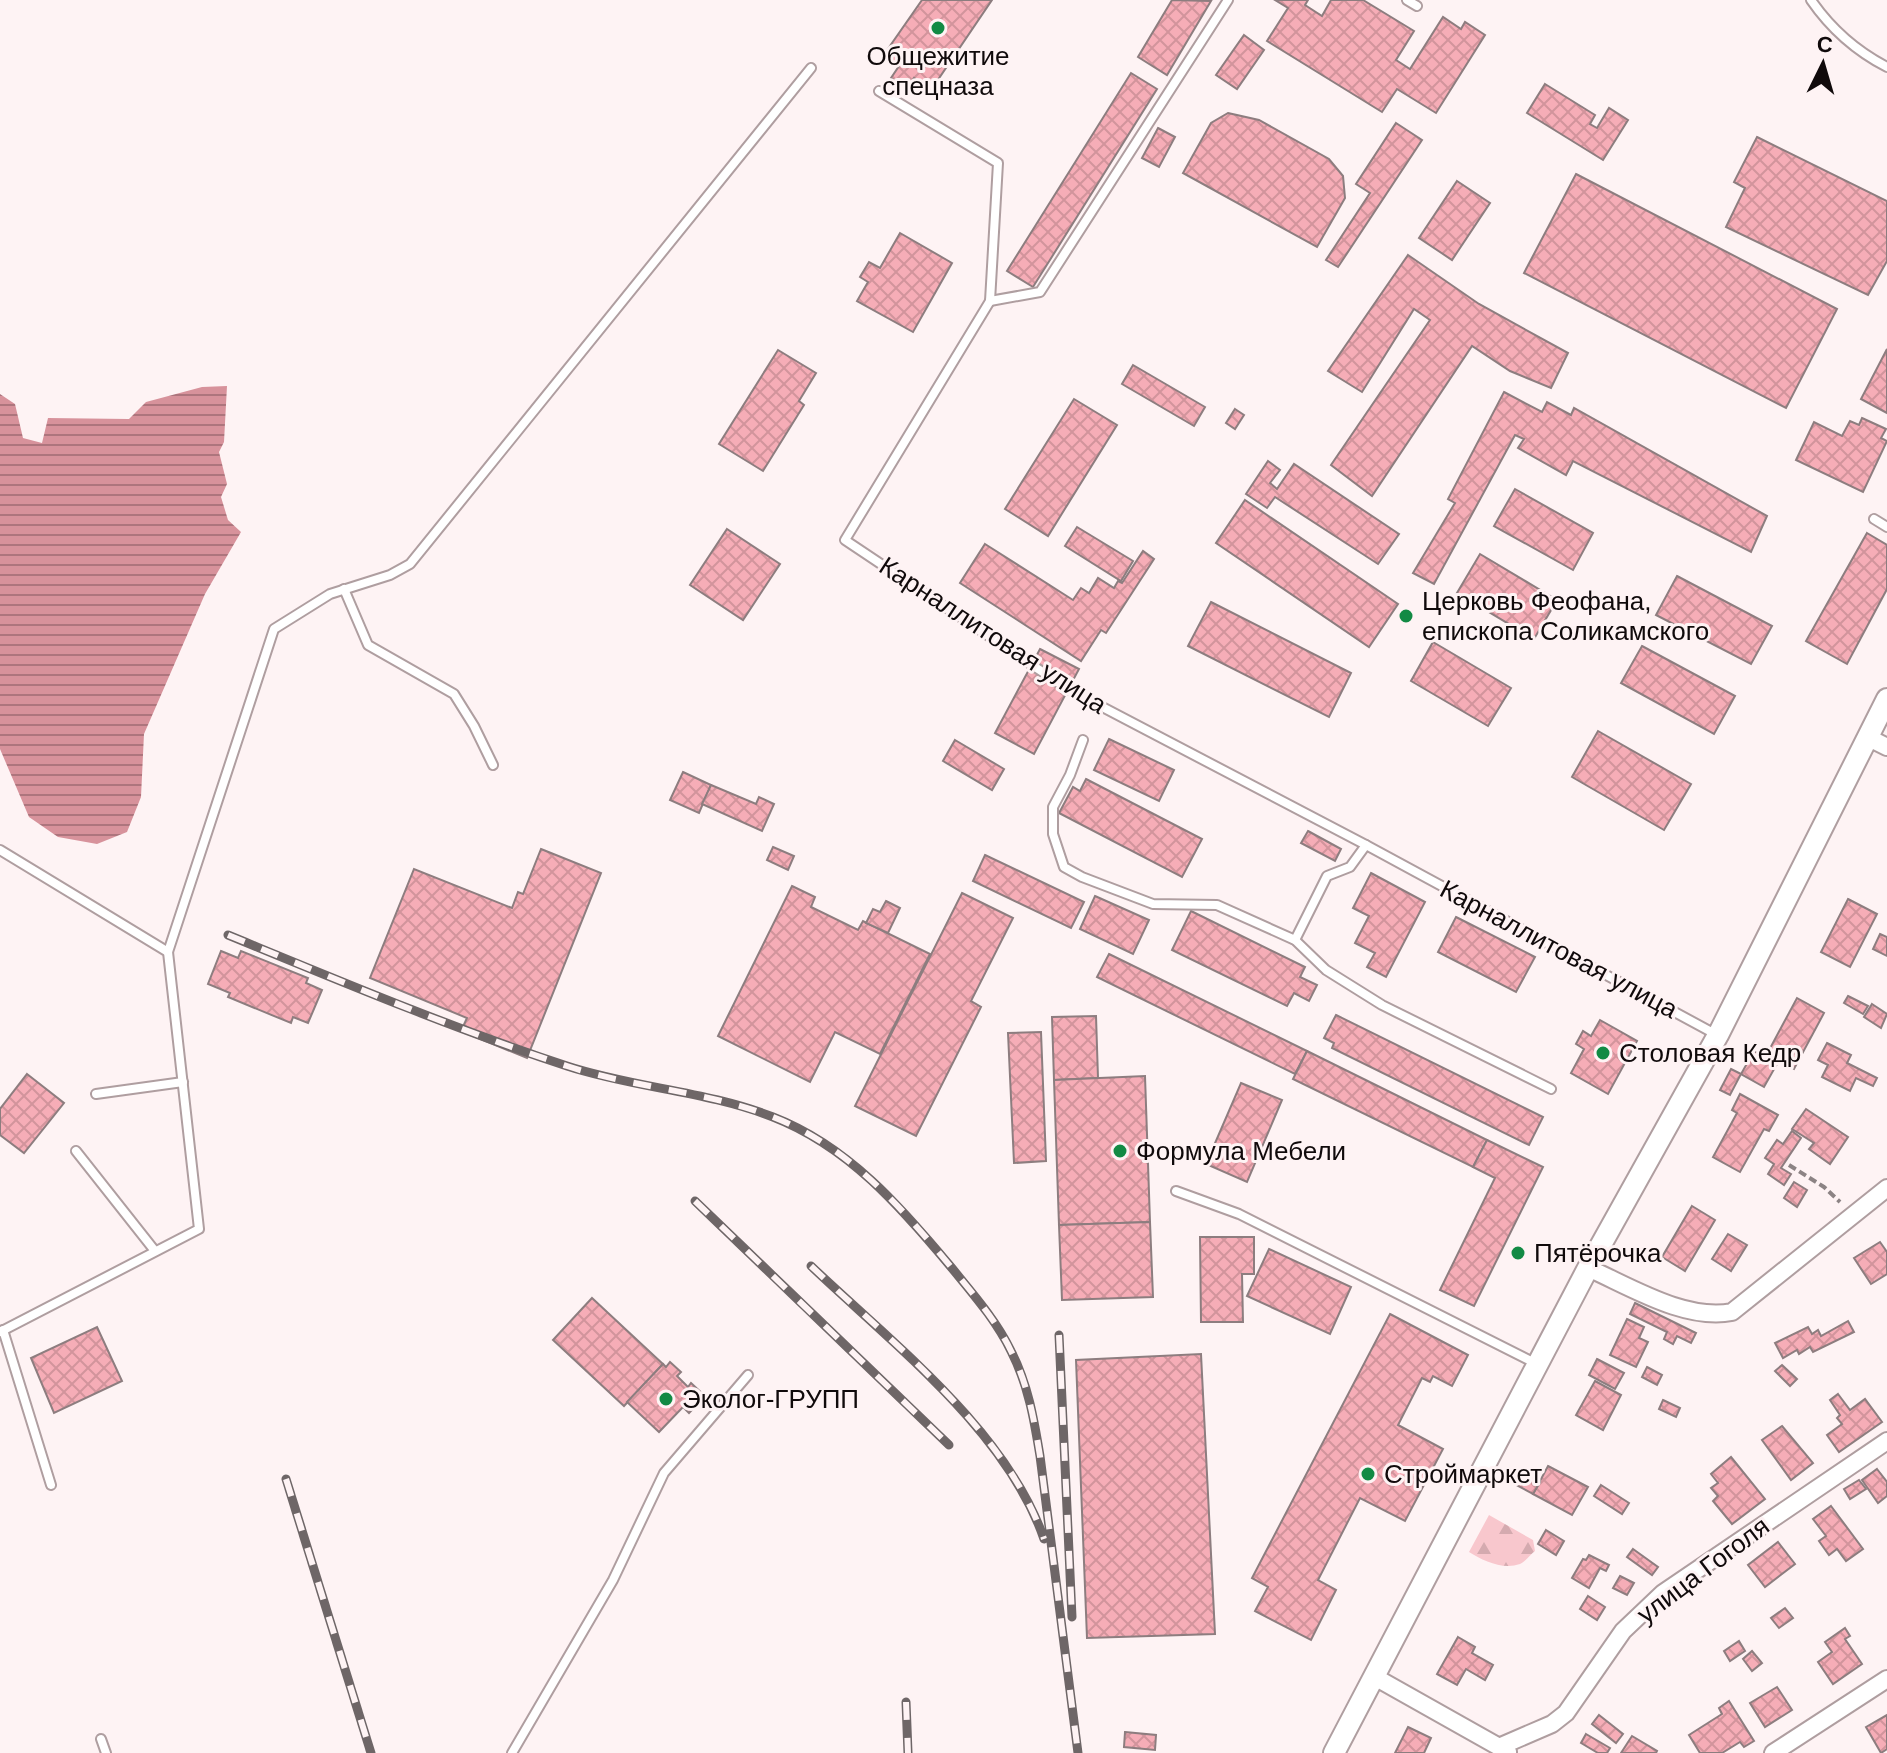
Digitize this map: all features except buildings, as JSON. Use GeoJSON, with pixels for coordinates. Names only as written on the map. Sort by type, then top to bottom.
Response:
{"type":"FeatureCollection","features":[{"type":"Feature","properties":{"kind":"street"},"geometry":{"type":"LineString","coordinates":[[1334,1753],[1588,1268],[1718,1035],[1887,699]]}},
{"type":"Feature","properties":{"kind":"street"},"geometry":{"type":"LineString","coordinates":[[1867,737],[1887,747]]}},
{"type":"Feature","properties":{"kind":"street"},"geometry":{"type":"LineString","coordinates":[[1588,1268],[1688,1312],[1719,1315],[1732,1312],[1887,1188]]}},
{"type":"Feature","properties":{"kind":"street","name":"улица Гоголя"},"geometry":{"type":"LineString","coordinates":[[1505,1750],[1566,1713],[1623,1631],[1663,1593],[1887,1441]]}},
{"type":"Feature","properties":{"kind":"street"},"geometry":{"type":"LineString","coordinates":[[1373,1676],[1505,1750]]}},
{"type":"Feature","properties":{"kind":"street"},"geometry":{"type":"LineString","coordinates":[[1773,1753],[1887,1679]]}},
{"type":"Feature","properties":{"kind":"lane"},"geometry":{"type":"LineString","coordinates":[[990,301],[1040,292],[1228,0]]}},
{"type":"Feature","properties":{"kind":"lane"},"geometry":{"type":"LineString","coordinates":[[1407,0],[1417,6]]}},
{"type":"Feature","properties":{"kind":"lane"},"geometry":{"type":"LineString","coordinates":[[1811,0],[1846,41],[1887,67]]}},
{"type":"Feature","properties":{"kind":"lane"},"geometry":{"type":"LineString","coordinates":[[51,1485],[1,1331],[199,1229],[168,952],[274,629],[330,594],[390,575],[410,564],[811,68]]}},
{"type":"Feature","properties":{"kind":"lane","name":"Карналлитовая улица"},"geometry":{"type":"LineString","coordinates":[[879,91],[998,163],[990,301],[845,540],[1068,689],[1718,1035]]}},
{"type":"Feature","properties":{"kind":"lane"},"geometry":{"type":"LineString","coordinates":[[1874,519],[1887,527]]}},
{"type":"Feature","properties":{"kind":"lane"},"geometry":{"type":"LineString","coordinates":[[344,589],[368,645],[454,694],[493,765]]}},
{"type":"Feature","properties":{"kind":"lane"},"geometry":{"type":"LineString","coordinates":[[1083,740],[1070,775],[1053,807],[1053,834],[1064,867],[1153,904],[1217,905],[1295,940],[1326,970],[1382,1005],[1551,1089]]}},
{"type":"Feature","properties":{"kind":"lane"},"geometry":{"type":"LineString","coordinates":[[1295,940],[1327,876],[1350,867],[1366,845]]}},
{"type":"Feature","properties":{"kind":"lane"},"geometry":{"type":"LineString","coordinates":[[0,850],[168,952]]}},
{"type":"Feature","properties":{"kind":"lane"},"geometry":{"type":"LineString","coordinates":[[96,1094],[183,1082]]}},
{"type":"Feature","properties":{"kind":"lane"},"geometry":{"type":"LineString","coordinates":[[76,1151],[155,1251]]}},
{"type":"Feature","properties":{"kind":"lane"},"geometry":{"type":"LineString","coordinates":[[1176,1191],[1239,1214],[1537,1364]]}},
{"type":"Feature","properties":{"kind":"lane"},"geometry":{"type":"LineString","coordinates":[[512,1753],[613,1580],[664,1473],[748,1375]]}},
{"type":"Feature","properties":{"kind":"lane"},"geometry":{"type":"LineString","coordinates":[[101,1739],[106,1753]]}},
{"type":"Feature","properties":{"kind":"path"},"geometry":{"type":"LineString","coordinates":[[1789,1165],[1824,1187],[1853,1215]]}},
{"type":"Feature","properties":{"kind":"green space"},"geometry":{"type":"Polygon","coordinates":[[[1489,1515],[1533,1540],[1535,1551],[1514,1566],[1487,1561],[1469,1552],[1489,1515]]]}},
{"type":"Feature","properties":{"kind":"shaded area"},"geometry":{"type":"Polygon","coordinates":[[[227,386],[224,442],[219,452],[227,484],[221,497],[228,520],[241,532],[205,594],[144,734],[141,797],[127,832],[97,844],[58,837],[29,817],[0,749],[0,394],[15,404],[23,438],[42,443],[48,418],[129,419],[146,402],[202,387],[227,386]]]}},
{"type":"Feature","properties":{"kind":"railway"},"geometry":{"type":"LineString","coordinates":[[228,935],[439,1020],[567,1066],[618,1080],[722,1101],[773,1117],[825,1144],[871,1180],[913,1222],[984,1308],[1005,1340],[1022,1376],[1040,1456],[1078,1753]]}},
{"type":"Feature","properties":{"kind":"railway"},"geometry":{"type":"LineString","coordinates":[[695,1201],[949,1445]]}},
{"type":"Feature","properties":{"kind":"railway"},"geometry":{"type":"LineString","coordinates":[[811,1266],[911,1358],[975,1425],[1027,1499],[1044,1539]]}},
{"type":"Feature","properties":{"kind":"railway"},"geometry":{"type":"LineString","coordinates":[[1059,1335],[1072,1617]]}},
{"type":"Feature","properties":{"kind":"railway"},"geometry":{"type":"LineString","coordinates":[[286,1479],[371,1753]]}},
{"type":"Feature","properties":{"kind":"railway"},"geometry":{"type":"LineString","coordinates":[[906,1702],[908,1753]]}},
{"type":"Feature","properties":{"kind":"place","name":"Общежитие спецназа"},"geometry":{"type":"Point","coordinates":[938,28]}},
{"type":"Feature","properties":{"kind":"place","name":"Церковь Феофана, епископа Соликамского"},"geometry":{"type":"Point","coordinates":[1406,616]}},
{"type":"Feature","properties":{"kind":"place","name":"Столовая Кедр"},"geometry":{"type":"Point","coordinates":[1603,1053]}},
{"type":"Feature","properties":{"kind":"place","name":"Формула Мебели"},"geometry":{"type":"Point","coordinates":[1120,1151]}},
{"type":"Feature","properties":{"kind":"place","name":"Пятёрочка"},"geometry":{"type":"Point","coordinates":[1518,1253]}},
{"type":"Feature","properties":{"kind":"place","name":"Эколог-ГРУПП"},"geometry":{"type":"Point","coordinates":[666,1399]}},
{"type":"Feature","properties":{"kind":"place","name":"Строймаркет"},"geometry":{"type":"Point","coordinates":[1368,1474]}}]}
